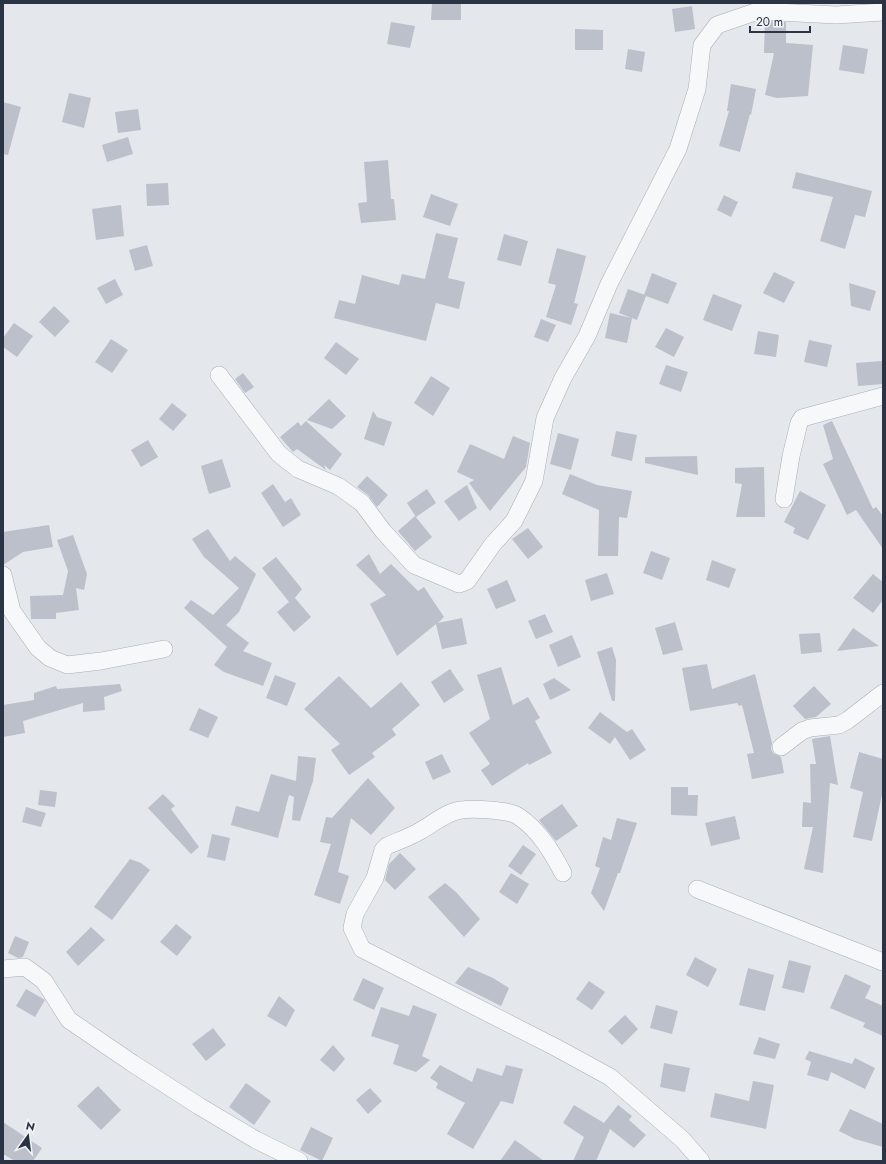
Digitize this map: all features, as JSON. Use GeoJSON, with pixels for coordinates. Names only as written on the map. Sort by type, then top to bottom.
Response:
{"type":"FeatureCollection","features":[{"type":"Feature","properties":{"kind":"street"},"geometry":{"type":"LineString","coordinates":[[219,375],[242,403],[274,449],[298,469],[338,486],[362,503],[383,531],[414,564],[459,584],[468,581],[493,544],[514,521],[534,482],[545,418],[563,378],[587,336],[609,284],[678,149],[697,89],[702,44],[717,25],[758,11],[836,15],[883,12]]}},
{"type":"Feature","properties":{"kind":"street"},"geometry":{"type":"LineString","coordinates":[[784,498],[791,456],[799,423],[802,418],[883,396]]}},
{"type":"Feature","properties":{"kind":"street"},"geometry":{"type":"LineString","coordinates":[[3,575],[12,611],[38,648],[50,658],[67,665],[101,662],[164,649]]}},
{"type":"Feature","properties":{"kind":"street"},"geometry":{"type":"LineString","coordinates":[[781,747],[802,731],[810,728],[839,725],[848,720],[883,693]]}},
{"type":"Feature","properties":{"kind":"street"},"geometry":{"type":"LineString","coordinates":[[563,873],[551,850],[535,830],[517,815],[486,809],[460,810],[440,819],[420,832],[387,846],[383,850],[375,878],[355,914],[352,928],[362,949],[555,1047],[610,1077],[682,1140],[701,1161]]}},
{"type":"Feature","properties":{"kind":"street"},"geometry":{"type":"LineString","coordinates":[[697,889],[883,962]]}},
{"type":"Feature","properties":{"kind":"street"},"geometry":{"type":"LineString","coordinates":[[3,969],[25,967],[44,981],[69,1020],[132,1064],[276,1156],[299,1161]]}},
{"type":"Feature","properties":{"kind":"building"},"geometry":{"type":"Polygon","coordinates":[[[432,3],[461,3],[461,20],[431,20],[432,3]]]}},
{"type":"Feature","properties":{"kind":"building"},"geometry":{"type":"Polygon","coordinates":[[[692,6],[695,29],[675,32],[672,9],[692,6]]]}},
{"type":"Feature","properties":{"kind":"building"},"geometry":{"type":"Polygon","coordinates":[[[765,21],[786,22],[786,43],[813,45],[808,96],[777,98],[765,95],[774,53],[764,53],[765,21]]]}},
{"type":"Feature","properties":{"kind":"building"},"geometry":{"type":"Polygon","coordinates":[[[391,22],[415,26],[410,48],[387,44],[391,22]]]}},
{"type":"Feature","properties":{"kind":"building"},"geometry":{"type":"Polygon","coordinates":[[[575,29],[603,30],[603,50],[575,50],[575,29]]]}},
{"type":"Feature","properties":{"kind":"building"},"geometry":{"type":"Polygon","coordinates":[[[843,45],[868,49],[864,74],[839,70],[843,45]]]}},
{"type":"Feature","properties":{"kind":"building"},"geometry":{"type":"Polygon","coordinates":[[[628,49],[645,52],[642,72],[625,69],[628,49]]]}},
{"type":"Feature","properties":{"kind":"building"},"geometry":{"type":"Polygon","coordinates":[[[731,84],[756,89],[751,115],[750,114],[740,152],[719,146],[729,111],[727,111],[731,84]]]}},
{"type":"Feature","properties":{"kind":"building"},"geometry":{"type":"Polygon","coordinates":[[[69,93],[91,98],[84,128],[62,122],[69,93]]]}},
{"type":"Feature","properties":{"kind":"building"},"geometry":{"type":"Polygon","coordinates":[[[3,102],[21,107],[8,155],[3,154],[3,102]]]}},
{"type":"Feature","properties":{"kind":"building"},"geometry":{"type":"Polygon","coordinates":[[[138,109],[141,130],[118,133],[115,112],[138,109]]]}},
{"type":"Feature","properties":{"kind":"building"},"geometry":{"type":"Polygon","coordinates":[[[128,137],[133,154],[107,162],[102,145],[128,137]]]}},
{"type":"Feature","properties":{"kind":"building"},"geometry":{"type":"Polygon","coordinates":[[[388,160],[391,199],[394,199],[396,220],[361,223],[358,203],[367,202],[364,162],[388,160]]]}},
{"type":"Feature","properties":{"kind":"building"},"geometry":{"type":"Polygon","coordinates":[[[796,172],[872,191],[865,217],[855,215],[845,249],[820,241],[833,197],[792,188],[796,172]]]}},
{"type":"Feature","properties":{"kind":"building"},"geometry":{"type":"Polygon","coordinates":[[[168,183],[169,205],[147,206],[146,184],[168,183]]]}},
{"type":"Feature","properties":{"kind":"building"},"geometry":{"type":"Polygon","coordinates":[[[431,194],[458,204],[450,226],[423,217],[431,194]]]}},
{"type":"Feature","properties":{"kind":"building"},"geometry":{"type":"Polygon","coordinates":[[[724,195],[738,202],[731,217],[717,210],[724,195]]]}},
{"type":"Feature","properties":{"kind":"building"},"geometry":{"type":"Polygon","coordinates":[[[121,205],[124,236],[96,240],[92,209],[121,205]]]}},
{"type":"Feature","properties":{"kind":"building"},"geometry":{"type":"Polygon","coordinates":[[[436,233],[458,238],[448,278],[465,282],[459,309],[436,303],[426,341],[334,318],[339,300],[355,304],[362,275],[399,285],[402,274],[425,279],[436,233]]]}},
{"type":"Feature","properties":{"kind":"building"},"geometry":{"type":"Polygon","coordinates":[[[504,234],[528,241],[521,266],[497,260],[504,234]]]}},
{"type":"Feature","properties":{"kind":"building"},"geometry":{"type":"Polygon","coordinates":[[[147,245],[153,266],[135,271],[129,250],[147,245]]]}},
{"type":"Feature","properties":{"kind":"building"},"geometry":{"type":"Polygon","coordinates":[[[557,248],[586,256],[574,303],[578,304],[571,325],[546,317],[556,285],[548,283],[557,248]]]}},
{"type":"Feature","properties":{"kind":"building"},"geometry":{"type":"Polygon","coordinates":[[[774,272],[795,282],[784,303],[763,293],[774,272]]]}},
{"type":"Feature","properties":{"kind":"building"},"geometry":{"type":"Polygon","coordinates":[[[652,273],[677,283],[668,304],[646,296],[637,320],[619,313],[628,289],[644,295],[652,273]]]}},
{"type":"Feature","properties":{"kind":"building"},"geometry":{"type":"Polygon","coordinates":[[[115,279],[123,295],[106,304],[97,288],[115,279]]]}},
{"type":"Feature","properties":{"kind":"building"},"geometry":{"type":"Polygon","coordinates":[[[849,283],[876,291],[870,311],[851,306],[849,283]]]}},
{"type":"Feature","properties":{"kind":"building"},"geometry":{"type":"Polygon","coordinates":[[[713,294],[742,305],[732,331],[703,320],[713,294]]]}},
{"type":"Feature","properties":{"kind":"building"},"geometry":{"type":"Polygon","coordinates":[[[54,306],[70,321],[55,337],[39,322],[54,306]]]}},
{"type":"Feature","properties":{"kind":"building"},"geometry":{"type":"Polygon","coordinates":[[[610,313],[632,318],[627,343],[605,338],[610,313]]]}},
{"type":"Feature","properties":{"kind":"building"},"geometry":{"type":"Polygon","coordinates":[[[541,319],[556,325],[548,342],[534,337],[541,319]]]}},
{"type":"Feature","properties":{"kind":"building"},"geometry":{"type":"Polygon","coordinates":[[[14,323],[33,336],[17,357],[3,347],[3,338],[14,323]]]}},
{"type":"Feature","properties":{"kind":"building"},"geometry":{"type":"Polygon","coordinates":[[[666,328],[684,337],[674,357],[655,347],[666,328]]]}},
{"type":"Feature","properties":{"kind":"building"},"geometry":{"type":"Polygon","coordinates":[[[758,331],[779,335],[776,357],[754,354],[758,331]]]}},
{"type":"Feature","properties":{"kind":"building"},"geometry":{"type":"Polygon","coordinates":[[[111,339],[128,350],[112,373],[95,362],[111,339]]]}},
{"type":"Feature","properties":{"kind":"building"},"geometry":{"type":"Polygon","coordinates":[[[809,340],[832,345],[827,367],[804,362],[809,340]]]}},
{"type":"Feature","properties":{"kind":"building"},"geometry":{"type":"Polygon","coordinates":[[[336,342],[359,359],[346,375],[324,358],[336,342]]]}},
{"type":"Feature","properties":{"kind":"building"},"geometry":{"type":"Polygon","coordinates":[[[882,361],[883,384],[858,386],[856,363],[882,361]]]}},
{"type":"Feature","properties":{"kind":"building"},"geometry":{"type":"Polygon","coordinates":[[[666,365],[688,372],[681,392],[659,384],[666,365]]]}},
{"type":"Feature","properties":{"kind":"building"},"geometry":{"type":"Polygon","coordinates":[[[243,373],[254,387],[245,393],[235,379],[243,373]]]}},
{"type":"Feature","properties":{"kind":"building"},"geometry":{"type":"Polygon","coordinates":[[[431,376],[450,388],[433,416],[414,403],[431,376]]]}},
{"type":"Feature","properties":{"kind":"building"},"geometry":{"type":"Polygon","coordinates":[[[329,399],[346,416],[332,429],[307,420],[329,399]]]}},
{"type":"Feature","properties":{"kind":"building"},"geometry":{"type":"Polygon","coordinates":[[[172,403],[187,415],[173,431],[159,419],[172,403]]]}},
{"type":"Feature","properties":{"kind":"building"},"geometry":{"type":"Polygon","coordinates":[[[373,411],[377,417],[392,422],[384,446],[364,439],[373,411]]]}},
{"type":"Feature","properties":{"kind":"building"},"geometry":{"type":"Polygon","coordinates":[[[306,421],[342,454],[330,470],[324,465],[326,470],[297,449],[293,452],[280,437],[298,422],[301,426],[306,421]]]}},
{"type":"Feature","properties":{"kind":"building"},"geometry":{"type":"Polygon","coordinates":[[[832,421],[873,509],[876,507],[883,516],[883,549],[856,510],[847,515],[823,464],[833,459],[823,425],[832,421]]]}},
{"type":"Feature","properties":{"kind":"building"},"geometry":{"type":"Polygon","coordinates":[[[616,431],[637,435],[632,461],[611,456],[616,431]]]}},
{"type":"Feature","properties":{"kind":"building"},"geometry":{"type":"Polygon","coordinates":[[[558,433],[579,439],[571,470],[550,464],[558,433]]]}},
{"type":"Feature","properties":{"kind":"building"},"geometry":{"type":"Polygon","coordinates":[[[513,436],[530,443],[526,467],[490,511],[469,483],[474,480],[457,472],[470,444],[504,459],[513,436]]]}},
{"type":"Feature","properties":{"kind":"building"},"geometry":{"type":"Polygon","coordinates":[[[148,440],[158,457],[141,467],[131,450],[148,440]]]}},
{"type":"Feature","properties":{"kind":"building"},"geometry":{"type":"Polygon","coordinates":[[[697,456],[698,475],[645,463],[645,457],[697,456]]]}},
{"type":"Feature","properties":{"kind":"building"},"geometry":{"type":"Polygon","coordinates":[[[222,459],[231,487],[209,494],[201,466],[222,459]]]}},
{"type":"Feature","properties":{"kind":"building"},"geometry":{"type":"Polygon","coordinates":[[[764,467],[765,517],[736,517],[742,484],[735,483],[735,468],[764,467]]]}},
{"type":"Feature","properties":{"kind":"building"},"geometry":{"type":"Polygon","coordinates":[[[570,474],[597,485],[632,491],[627,518],[619,517],[618,556],[598,556],[599,510],[562,494],[570,474]]]}},
{"type":"Feature","properties":{"kind":"building"},"geometry":{"type":"Polygon","coordinates":[[[367,476],[388,495],[377,507],[368,495],[357,487],[367,476]]]}},
{"type":"Feature","properties":{"kind":"building"},"geometry":{"type":"Polygon","coordinates":[[[273,484],[285,502],[291,498],[301,515],[283,527],[261,493],[273,484]]]}},
{"type":"Feature","properties":{"kind":"building"},"geometry":{"type":"Polygon","coordinates":[[[467,485],[477,508],[459,521],[444,501],[467,485]]]}},
{"type":"Feature","properties":{"kind":"building"},"geometry":{"type":"Polygon","coordinates":[[[427,489],[436,503],[416,517],[407,503],[427,489]]]}},
{"type":"Feature","properties":{"kind":"building"},"geometry":{"type":"Polygon","coordinates":[[[800,491],[826,505],[808,540],[793,533],[795,528],[784,522],[800,491]]]}},
{"type":"Feature","properties":{"kind":"building"},"geometry":{"type":"Polygon","coordinates":[[[415,516],[432,537],[415,551],[398,531],[415,516]]]}},
{"type":"Feature","properties":{"kind":"building"},"geometry":{"type":"Polygon","coordinates":[[[49,525],[53,547],[23,552],[3,565],[3,532],[49,525]]]}},
{"type":"Feature","properties":{"kind":"building"},"geometry":{"type":"Polygon","coordinates":[[[528,528],[543,547],[528,559],[512,539],[528,528]]]}},
{"type":"Feature","properties":{"kind":"building"},"geometry":{"type":"Polygon","coordinates":[[[208,529],[230,561],[235,556],[256,574],[239,612],[226,625],[249,643],[243,651],[272,663],[263,686],[224,672],[214,665],[227,647],[184,608],[191,600],[213,615],[239,588],[204,557],[192,539],[208,529]]]}},
{"type":"Feature","properties":{"kind":"building"},"geometry":{"type":"Polygon","coordinates":[[[73,535],[87,574],[84,590],[76,588],[79,610],[56,613],[56,619],[31,619],[30,596],[63,595],[68,571],[57,540],[73,535]]]}},
{"type":"Feature","properties":{"kind":"building"},"geometry":{"type":"Polygon","coordinates":[[[651,551],[670,558],[662,580],[643,573],[651,551]]]}},
{"type":"Feature","properties":{"kind":"building"},"geometry":{"type":"Polygon","coordinates":[[[369,554],[380,574],[391,564],[418,591],[424,587],[444,617],[438,623],[462,618],[467,644],[442,649],[436,624],[397,656],[370,604],[386,595],[356,565],[369,554]]]}},
{"type":"Feature","properties":{"kind":"building"},"geometry":{"type":"Polygon","coordinates":[[[276,557],[302,589],[294,599],[295,598],[311,617],[294,632],[277,612],[289,602],[262,568],[276,557]]]}},
{"type":"Feature","properties":{"kind":"building"},"geometry":{"type":"Polygon","coordinates":[[[712,560],[736,569],[729,588],[706,580],[712,560]]]}},
{"type":"Feature","properties":{"kind":"building"},"geometry":{"type":"Polygon","coordinates":[[[607,573],[614,594],[591,601],[585,580],[607,573]]]}},
{"type":"Feature","properties":{"kind":"building"},"geometry":{"type":"Polygon","coordinates":[[[873,574],[883,582],[883,600],[873,613],[853,598],[873,574]]]}},
{"type":"Feature","properties":{"kind":"building"},"geometry":{"type":"Polygon","coordinates":[[[507,580],[516,601],[496,609],[487,589],[507,580]]]}},
{"type":"Feature","properties":{"kind":"building"},"geometry":{"type":"Polygon","coordinates":[[[545,614],[553,632],[536,639],[528,621],[545,614]]]}},
{"type":"Feature","properties":{"kind":"building"},"geometry":{"type":"Polygon","coordinates":[[[675,622],[683,650],[663,655],[655,628],[675,622]]]}},
{"type":"Feature","properties":{"kind":"building"},"geometry":{"type":"Polygon","coordinates":[[[853,628],[879,646],[837,651],[853,628]]]}},
{"type":"Feature","properties":{"kind":"building"},"geometry":{"type":"Polygon","coordinates":[[[820,633],[822,652],[801,654],[799,634],[820,633]]]}},
{"type":"Feature","properties":{"kind":"building"},"geometry":{"type":"Polygon","coordinates":[[[572,635],[581,657],[558,667],[549,645],[572,635]]]}},
{"type":"Feature","properties":{"kind":"building"},"geometry":{"type":"Polygon","coordinates":[[[612,647],[616,660],[615,701],[612,701],[597,652],[612,647]]]}},
{"type":"Feature","properties":{"kind":"building"},"geometry":{"type":"Polygon","coordinates":[[[707,664],[712,689],[755,674],[772,743],[771,749],[773,753],[781,757],[784,773],[752,779],[747,754],[754,753],[742,705],[739,706],[737,703],[690,711],[682,668],[707,664]]]}},
{"type":"Feature","properties":{"kind":"building"},"geometry":{"type":"Polygon","coordinates":[[[501,667],[513,705],[528,697],[540,718],[535,721],[552,753],[529,765],[528,763],[492,786],[481,770],[490,764],[469,733],[490,719],[477,675],[501,667]]]}},
{"type":"Feature","properties":{"kind":"building"},"geometry":{"type":"Polygon","coordinates":[[[450,669],[464,690],[444,703],[431,682],[450,669]]]}},
{"type":"Feature","properties":{"kind":"building"},"geometry":{"type":"Polygon","coordinates":[[[275,675],[296,683],[287,706],[266,698],[275,675]]]}},
{"type":"Feature","properties":{"kind":"building"},"geometry":{"type":"Polygon","coordinates":[[[339,676],[371,708],[401,682],[420,705],[392,729],[396,735],[372,753],[375,757],[349,775],[331,750],[340,744],[304,709],[339,676]]]}},
{"type":"Feature","properties":{"kind":"building"},"geometry":{"type":"Polygon","coordinates":[[[554,678],[571,690],[550,700],[543,684],[554,678]]]}},
{"type":"Feature","properties":{"kind":"building"},"geometry":{"type":"Polygon","coordinates":[[[120,684],[122,691],[104,697],[105,710],[83,712],[83,703],[23,721],[25,733],[3,737],[3,705],[34,700],[34,693],[56,686],[57,689],[120,684]]]}},
{"type":"Feature","properties":{"kind":"building"},"geometry":{"type":"Polygon","coordinates":[[[814,686],[831,704],[816,717],[805,719],[793,706],[814,686]]]}},
{"type":"Feature","properties":{"kind":"building"},"geometry":{"type":"Polygon","coordinates":[[[199,708],[218,717],[208,738],[189,730],[199,708]]]}},
{"type":"Feature","properties":{"kind":"building"},"geometry":{"type":"Polygon","coordinates":[[[600,712],[627,732],[632,729],[646,750],[630,760],[615,737],[610,744],[588,728],[600,712]]]}},
{"type":"Feature","properties":{"kind":"building"},"geometry":{"type":"Polygon","coordinates":[[[830,736],[838,785],[830,783],[823,873],[804,869],[813,827],[802,827],[803,802],[811,803],[810,764],[816,764],[812,739],[830,736]]]}},
{"type":"Feature","properties":{"kind":"building"},"geometry":{"type":"Polygon","coordinates":[[[859,752],[883,759],[883,790],[872,841],[853,837],[863,792],[850,788],[859,752]]]}},
{"type":"Feature","properties":{"kind":"building"},"geometry":{"type":"Polygon","coordinates":[[[442,754],[451,772],[433,780],[425,762],[442,754]]]}},
{"type":"Feature","properties":{"kind":"building"},"geometry":{"type":"Polygon","coordinates":[[[298,756],[316,758],[313,781],[300,821],[292,820],[294,797],[289,795],[278,838],[231,825],[236,806],[259,812],[271,774],[296,781],[298,756]]]}},
{"type":"Feature","properties":{"kind":"building"},"geometry":{"type":"Polygon","coordinates":[[[368,778],[395,808],[371,835],[351,818],[338,872],[349,876],[340,904],[314,895],[331,844],[320,842],[326,817],[332,818],[368,778]]]}},
{"type":"Feature","properties":{"kind":"building"},"geometry":{"type":"Polygon","coordinates":[[[671,787],[688,787],[688,795],[698,795],[697,816],[671,815],[671,787]]]}},
{"type":"Feature","properties":{"kind":"building"},"geometry":{"type":"Polygon","coordinates":[[[40,790],[57,792],[55,807],[38,805],[40,790]]]}},
{"type":"Feature","properties":{"kind":"building"},"geometry":{"type":"Polygon","coordinates":[[[163,794],[175,806],[171,809],[199,847],[191,854],[148,808],[163,794]]]}},
{"type":"Feature","properties":{"kind":"building"},"geometry":{"type":"Polygon","coordinates":[[[562,804],[578,826],[556,841],[539,820],[562,804]]]}},
{"type":"Feature","properties":{"kind":"building"},"geometry":{"type":"Polygon","coordinates":[[[26,807],[46,813],[41,827],[22,822],[26,807]]]}},
{"type":"Feature","properties":{"kind":"building"},"geometry":{"type":"Polygon","coordinates":[[[735,816],[740,839],[711,846],[705,823],[735,816]]]}},
{"type":"Feature","properties":{"kind":"building"},"geometry":{"type":"Polygon","coordinates":[[[617,818],[637,823],[620,873],[618,873],[604,911],[591,893],[600,868],[595,866],[603,837],[611,840],[617,818]]]}},
{"type":"Feature","properties":{"kind":"building"},"geometry":{"type":"Polygon","coordinates":[[[212,834],[230,838],[225,861],[207,857],[212,834]]]}},
{"type":"Feature","properties":{"kind":"building"},"geometry":{"type":"Polygon","coordinates":[[[523,845],[536,854],[521,875],[508,866],[523,845]]]}},
{"type":"Feature","properties":{"kind":"building"},"geometry":{"type":"Polygon","coordinates":[[[400,853],[416,869],[395,890],[385,880],[389,864],[400,853]]]}},
{"type":"Feature","properties":{"kind":"building"},"geometry":{"type":"Polygon","coordinates":[[[130,859],[141,863],[150,870],[112,920],[94,907],[130,859]]]}},
{"type":"Feature","properties":{"kind":"building"},"geometry":{"type":"Polygon","coordinates":[[[511,873],[529,884],[517,904],[499,892],[511,873]]]}},
{"type":"Feature","properties":{"kind":"building"},"geometry":{"type":"Polygon","coordinates":[[[445,883],[456,892],[480,919],[464,937],[428,897],[445,883]]]}},
{"type":"Feature","properties":{"kind":"building"},"geometry":{"type":"Polygon","coordinates":[[[176,924],[192,937],[177,956],[160,942],[176,924]]]}},
{"type":"Feature","properties":{"kind":"building"},"geometry":{"type":"Polygon","coordinates":[[[91,927],[105,940],[78,966],[66,952],[91,927]]]}},
{"type":"Feature","properties":{"kind":"building"},"geometry":{"type":"Polygon","coordinates":[[[15,936],[29,942],[23,957],[18,958],[8,953],[15,936]]]}},
{"type":"Feature","properties":{"kind":"building"},"geometry":{"type":"Polygon","coordinates":[[[695,957],[717,969],[708,987],[686,975],[695,957]]]}},
{"type":"Feature","properties":{"kind":"building"},"geometry":{"type":"Polygon","coordinates":[[[789,960],[811,966],[804,993],[782,988],[789,960]]]}},
{"type":"Feature","properties":{"kind":"building"},"geometry":{"type":"Polygon","coordinates":[[[468,967],[493,978],[509,988],[501,1006],[455,983],[468,967]]]}},
{"type":"Feature","properties":{"kind":"building"},"geometry":{"type":"Polygon","coordinates":[[[748,968],[774,975],[765,1011],[739,1005],[748,968]]]}},
{"type":"Feature","properties":{"kind":"building"},"geometry":{"type":"Polygon","coordinates":[[[845,974],[871,986],[865,998],[883,1006],[883,1036],[863,1027],[865,1023],[830,1008],[845,974]]]}},
{"type":"Feature","properties":{"kind":"building"},"geometry":{"type":"Polygon","coordinates":[[[363,978],[384,988],[374,1010],[353,1000],[363,978]]]}},
{"type":"Feature","properties":{"kind":"building"},"geometry":{"type":"Polygon","coordinates":[[[589,981],[605,992],[592,1010],[576,999],[589,981]]]}},
{"type":"Feature","properties":{"kind":"building"},"geometry":{"type":"Polygon","coordinates":[[[26,989],[45,1000],[35,1017],[16,1006],[26,989]]]}},
{"type":"Feature","properties":{"kind":"building"},"geometry":{"type":"Polygon","coordinates":[[[279,996],[295,1010],[286,1027],[267,1016],[279,996]]]}},
{"type":"Feature","properties":{"kind":"building"},"geometry":{"type":"Polygon","coordinates":[[[413,1005],[437,1014],[422,1056],[430,1060],[416,1072],[393,1064],[399,1045],[371,1036],[381,1007],[409,1016],[413,1005]]]}},
{"type":"Feature","properties":{"kind":"building"},"geometry":{"type":"Polygon","coordinates":[[[656,1005],[678,1011],[672,1034],[650,1028],[656,1005]]]}},
{"type":"Feature","properties":{"kind":"building"},"geometry":{"type":"Polygon","coordinates":[[[625,1015],[638,1029],[622,1045],[608,1031],[625,1015]]]}},
{"type":"Feature","properties":{"kind":"building"},"geometry":{"type":"Polygon","coordinates":[[[213,1028],[226,1045],[206,1061],[192,1044],[213,1028]]]}},
{"type":"Feature","properties":{"kind":"building"},"geometry":{"type":"Polygon","coordinates":[[[759,1037],[780,1044],[775,1059],[753,1054],[759,1037]]]}},
{"type":"Feature","properties":{"kind":"building"},"geometry":{"type":"Polygon","coordinates":[[[333,1045],[345,1059],[334,1072],[320,1060],[333,1045]]]}},
{"type":"Feature","properties":{"kind":"building"},"geometry":{"type":"Polygon","coordinates":[[[809,1051],[852,1064],[855,1058],[875,1068],[865,1089],[831,1072],[828,1081],[807,1075],[811,1062],[805,1059],[809,1051]]]}},
{"type":"Feature","properties":{"kind":"building"},"geometry":{"type":"Polygon","coordinates":[[[664,1063],[690,1068],[685,1092],[660,1087],[664,1063]]]}},
{"type":"Feature","properties":{"kind":"building"},"geometry":{"type":"Polygon","coordinates":[[[440,1065],[472,1082],[477,1068],[502,1076],[506,1065],[523,1069],[513,1104],[501,1101],[473,1149],[447,1134],[465,1103],[436,1088],[438,1083],[430,1078],[440,1065]]]}},
{"type":"Feature","properties":{"kind":"building"},"geometry":{"type":"Polygon","coordinates":[[[753,1081],[774,1085],[766,1129],[710,1117],[715,1093],[749,1101],[753,1081]]]}},
{"type":"Feature","properties":{"kind":"building"},"geometry":{"type":"Polygon","coordinates":[[[246,1083],[271,1101],[254,1125],[229,1107],[246,1083]]]}},
{"type":"Feature","properties":{"kind":"building"},"geometry":{"type":"Polygon","coordinates":[[[98,1086],[121,1110],[101,1130],[77,1106],[98,1086]]]}},
{"type":"Feature","properties":{"kind":"building"},"geometry":{"type":"Polygon","coordinates":[[[370,1088],[382,1101],[368,1114],[356,1100],[370,1088]]]}},
{"type":"Feature","properties":{"kind":"building"},"geometry":{"type":"Polygon","coordinates":[[[574,1105],[604,1123],[618,1105],[632,1116],[629,1120],[646,1135],[634,1148],[610,1129],[596,1161],[573,1161],[584,1137],[563,1123],[574,1105]]]}},
{"type":"Feature","properties":{"kind":"building"},"geometry":{"type":"Polygon","coordinates":[[[850,1109],[883,1124],[883,1147],[855,1139],[839,1131],[850,1109]]]}},
{"type":"Feature","properties":{"kind":"building"},"geometry":{"type":"Polygon","coordinates":[[[3,1122],[42,1148],[33,1161],[15,1161],[3,1154],[3,1122]]]}},
{"type":"Feature","properties":{"kind":"building"},"geometry":{"type":"Polygon","coordinates":[[[311,1127],[333,1138],[322,1161],[300,1150],[311,1127]]]}},
{"type":"Feature","properties":{"kind":"building"},"geometry":{"type":"Polygon","coordinates":[[[515,1140],[544,1161],[500,1161],[515,1140]]]}}]}
